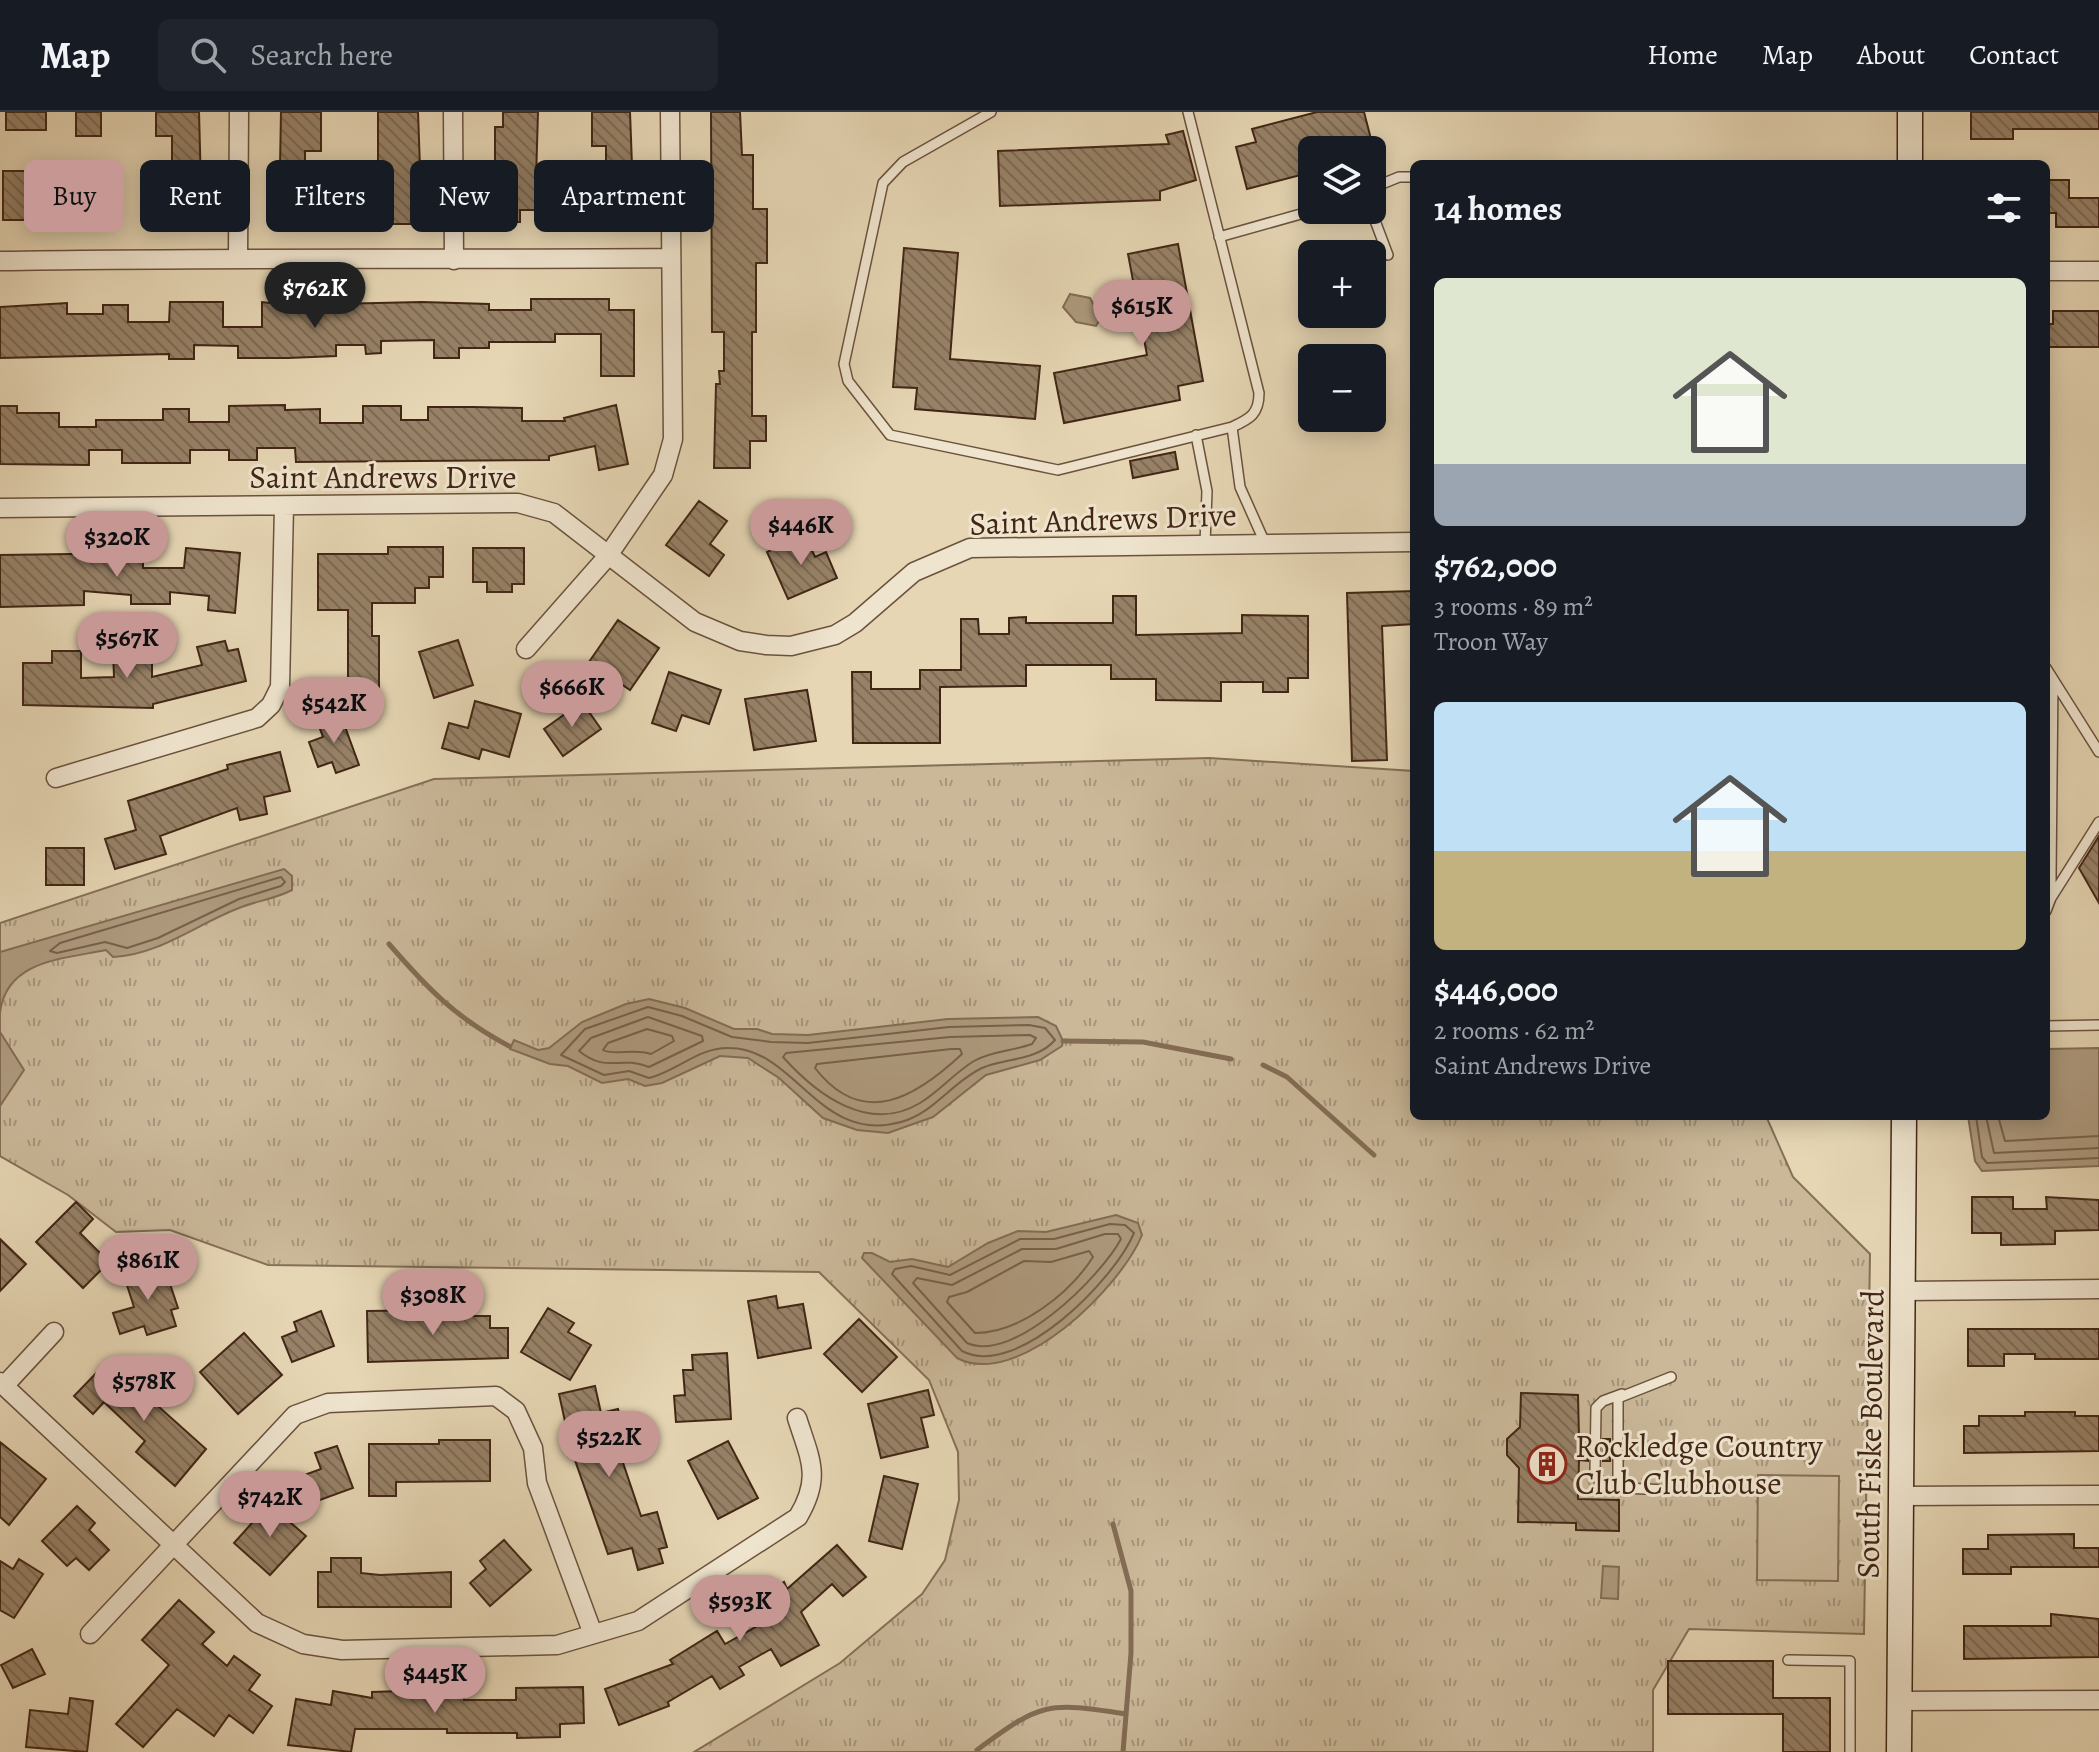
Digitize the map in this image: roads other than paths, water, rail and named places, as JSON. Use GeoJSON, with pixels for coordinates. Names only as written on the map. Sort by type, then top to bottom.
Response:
{"type":"FeatureCollection","features":[{"type":"Feature","properties":{"kind":"main road"},"geometry":{"type":"LineString","coordinates":[[1910,112],[1910,160]]}},
{"type":"Feature","properties":{"kind":"main road","name":"South Fiske Boulevard"},"geometry":{"type":"LineString","coordinates":[[1899,1752],[1904,1120]]}},
{"type":"Feature","properties":{"kind":"street"},"geometry":{"type":"LineString","coordinates":[[238,257],[239,112]]}},
{"type":"Feature","properties":{"kind":"street"},"geometry":{"type":"LineString","coordinates":[[453,112],[454,260]]}},
{"type":"Feature","properties":{"kind":"street"},"geometry":{"type":"LineString","coordinates":[[526,649],[607,557],[663,475],[673,439],[670,112]]}},
{"type":"Feature","properties":{"kind":"street"},"geometry":{"type":"LineString","coordinates":[[0,261],[238,257],[454,260],[671,258]]}},
{"type":"Feature","properties":{"kind":"street"},"geometry":{"type":"LineString","coordinates":[[2050,271],[2099,271]]}},
{"type":"Feature","properties":{"kind":"street","name":"Saint Andrews Drive"},"geometry":{"type":"LineString","coordinates":[[0,508],[518,503],[554,513],[607,557],[707,628],[740,641],[791,646],[835,635],[855,623],[914,572],[970,548],[1410,542]]}},
{"type":"Feature","properties":{"kind":"street"},"geometry":{"type":"LineString","coordinates":[[56,778],[257,718],[271,705],[280,687],[284,506]]}},
{"type":"Feature","properties":{"kind":"street"},"geometry":{"type":"LineString","coordinates":[[1904,1291],[2099,1289]]}},
{"type":"Feature","properties":{"kind":"street"},"geometry":{"type":"LineString","coordinates":[[54,1332],[2,1384],[257,1623],[303,1644],[342,1650],[557,1645],[638,1621],[798,1517],[810,1497],[815,1472],[797,1418]]}},
{"type":"Feature","properties":{"kind":"street"},"geometry":{"type":"LineString","coordinates":[[90,1634],[295,1415],[328,1403],[496,1396],[516,1411],[533,1448],[537,1483],[593,1634]]}},
{"type":"Feature","properties":{"kind":"street"},"geometry":{"type":"LineString","coordinates":[[1902,1496],[2099,1495]]}},
{"type":"Feature","properties":{"kind":"street"},"geometry":{"type":"LineString","coordinates":[[1900,1701],[2099,1700]]}},
{"type":"Feature","properties":{"kind":"lane"},"geometry":{"type":"LineString","coordinates":[[991,112],[903,162],[883,183],[844,364],[848,381],[890,435],[1058,470],[1232,427],[1252,416],[1259,408],[1259,393],[1188,112]]}},
{"type":"Feature","properties":{"kind":"lane"},"geometry":{"type":"LineString","coordinates":[[1386,182],[1410,177]]}},
{"type":"Feature","properties":{"kind":"lane"},"geometry":{"type":"LineString","coordinates":[[1219,237],[1298,215]]}},
{"type":"Feature","properties":{"kind":"lane"},"geometry":{"type":"LineString","coordinates":[[1376,224],[1388,255]]}},
{"type":"Feature","properties":{"kind":"lane"},"geometry":{"type":"LineString","coordinates":[[1232,427],[1240,487],[1265,543]]}},
{"type":"Feature","properties":{"kind":"lane"},"geometry":{"type":"LineString","coordinates":[[1196,435],[1207,491],[1205,544]]}},
{"type":"Feature","properties":{"kind":"lane"},"geometry":{"type":"LineString","coordinates":[[2050,674],[2099,752]]}},
{"type":"Feature","properties":{"kind":"lane"},"geometry":{"type":"LineString","coordinates":[[2050,706],[2053,679]]}},
{"type":"Feature","properties":{"kind":"lane"},"geometry":{"type":"LineString","coordinates":[[2051,898],[2099,822]]}},
{"type":"Feature","properties":{"kind":"lane"},"geometry":{"type":"LineString","coordinates":[[2050,887],[2051,898]]}},
{"type":"Feature","properties":{"kind":"lane"},"geometry":{"type":"LineString","coordinates":[[2050,1026],[2099,1025]]}},
{"type":"Feature","properties":{"kind":"lane"},"geometry":{"type":"LineString","coordinates":[[1666,1490],[1602,1485],[1595,1472],[1596,1408],[1603,1401],[1671,1377]]}},
{"type":"Feature","properties":{"kind":"lane"},"geometry":{"type":"LineString","coordinates":[[1624,1488],[1617,1475],[1616,1405],[1625,1393]]}},
{"type":"Feature","properties":{"kind":"lane"},"geometry":{"type":"LineString","coordinates":[[1788,1660],[1850,1661],[1850,1752]]}},
{"type":"Feature","properties":{"kind":"water"},"geometry":{"type":"Polygon","coordinates":[[[1070,294],[1090,298],[1096,309],[1104,313],[1096,326],[1076,322],[1063,307],[1070,294]]]}},
{"type":"Feature","properties":{"kind":"water"},"geometry":{"type":"Polygon","coordinates":[[[284,869],[292,876],[292,890],[239,908],[162,945],[130,955],[113,957],[106,950],[72,956],[25,972],[13,982],[5,995],[0,1013],[0,952],[284,869]]]}},
{"type":"Feature","properties":{"kind":"water"},"geometry":{"type":"Polygon","coordinates":[[[649,999],[685,1008],[734,1029],[757,1029],[772,1034],[808,1035],[948,1019],[1038,1017],[1056,1026],[1063,1041],[1062,1046],[1040,1060],[986,1075],[933,1117],[888,1133],[857,1130],[823,1118],[779,1078],[748,1058],[720,1056],[662,1083],[645,1086],[628,1079],[602,1083],[568,1066],[550,1064],[510,1049],[514,1040],[538,1050],[549,1048],[582,1022],[626,1004],[649,999]]]}},
{"type":"Feature","properties":{"kind":"water"},"geometry":{"type":"Polygon","coordinates":[[[0,1032],[24,1070],[0,1106],[0,1032]]]}},
{"type":"Feature","properties":{"kind":"water"},"geometry":{"type":"Polygon","coordinates":[[[2099,1048],[2099,1166],[1982,1171],[1975,1161],[1969,1120],[2050,1120],[2050,1049],[2099,1048]]]}},
{"type":"Feature","properties":{"kind":"water"},"geometry":{"type":"Polygon","coordinates":[[[1116,1215],[1138,1223],[1142,1235],[1131,1257],[1113,1281],[1064,1328],[1037,1347],[1009,1360],[982,1364],[957,1358],[862,1258],[864,1253],[872,1253],[890,1262],[912,1259],[948,1267],[988,1243],[1018,1231],[1046,1232],[1116,1215]]]}},
{"type":"Feature","properties":{"kind":"water"},"geometry":{"type":"Polygon","coordinates":[[[1603,1566],[1619,1567],[1618,1599],[1601,1598],[1603,1566]]]}},
{"type":"Feature","properties":{"kind":"waterway"},"geometry":{"type":"LineString","coordinates":[[389,944],[444,1001],[473,1025],[509,1046]]}},
{"type":"Feature","properties":{"kind":"waterway"},"geometry":{"type":"LineString","coordinates":[[1063,1041],[1143,1042],[1231,1059]]}},
{"type":"Feature","properties":{"kind":"waterway"},"geometry":{"type":"LineString","coordinates":[[1263,1065],[1287,1077],[1374,1155]]}},
{"type":"Feature","properties":{"kind":"waterway"},"geometry":{"type":"LineString","coordinates":[[1113,1524],[1131,1591],[1131,1653],[1123,1752]]}},
{"type":"Feature","properties":{"kind":"waterway"},"geometry":{"type":"LineString","coordinates":[[977,1750],[1016,1722],[1046,1710],[1061,1707],[1126,1714]]}},
{"type":"Feature","properties":{"kind":"place","name":"Rockledge Country Club Clubhouse"},"geometry":{"type":"Point","coordinates":[1547,1464]}}]}
